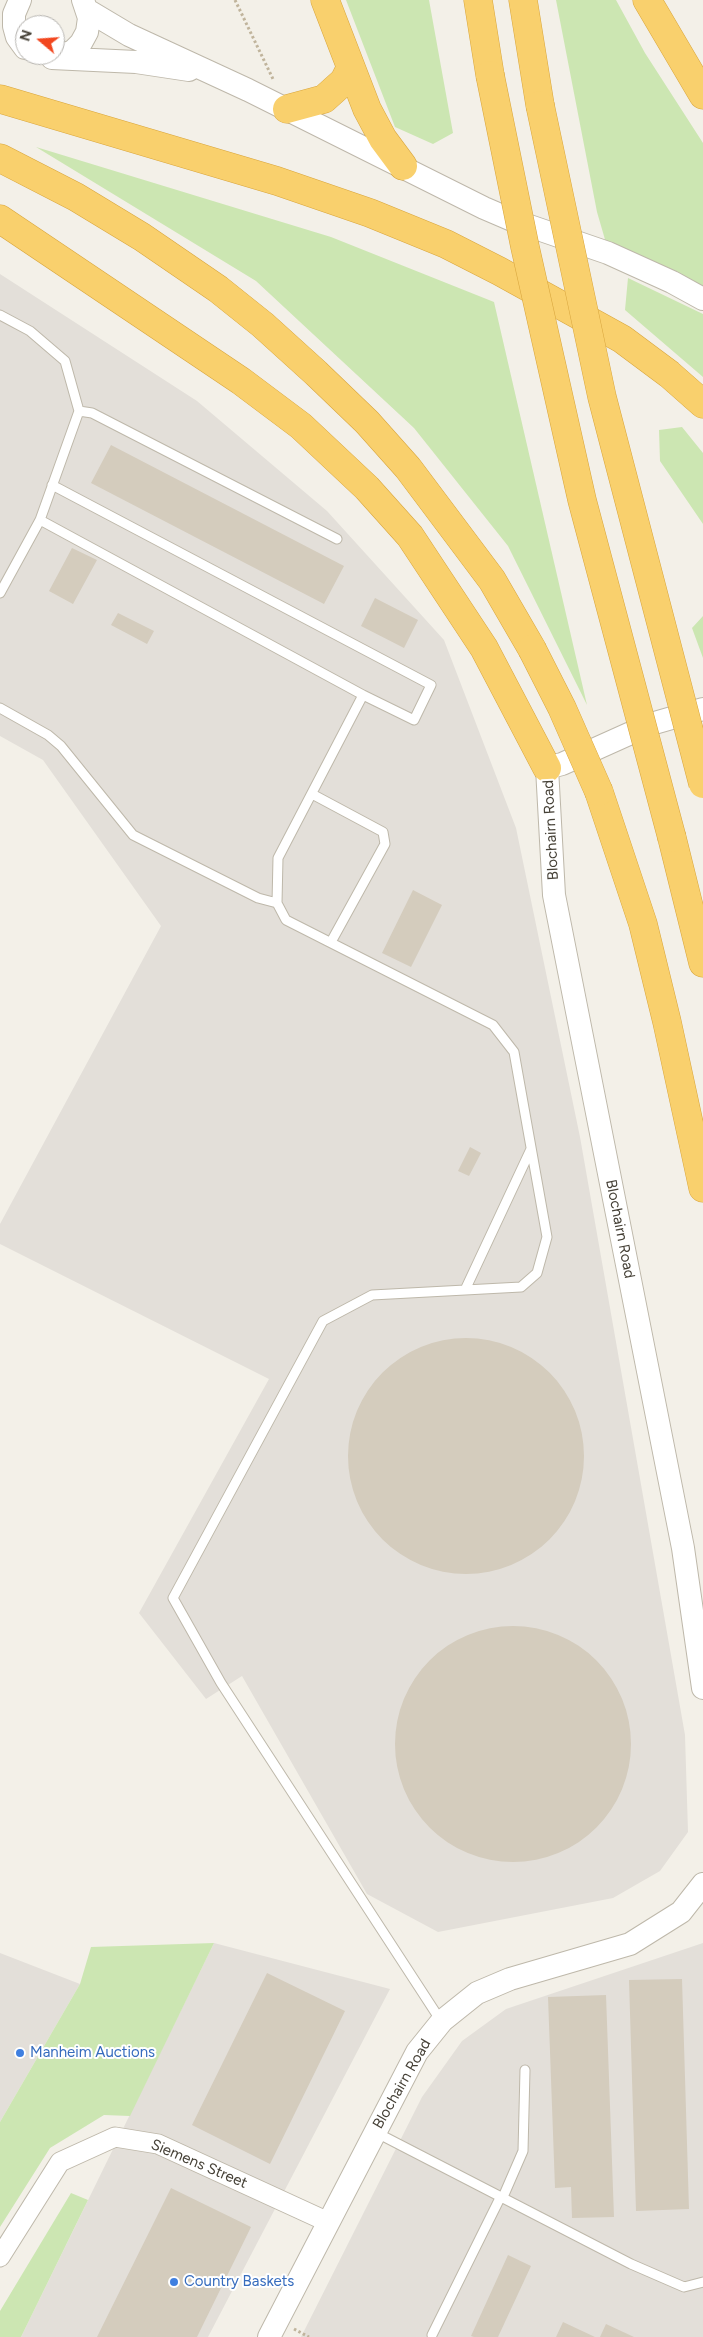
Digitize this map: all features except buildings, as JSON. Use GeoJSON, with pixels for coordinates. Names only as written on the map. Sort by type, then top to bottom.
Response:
{"type":"FeatureCollection","features":[{"type":"Feature","properties":{"kind":"highway"},"geometry":{"type":"LineString","coordinates":[[325,0],[350,69],[375,124],[403,166]]}},
{"type":"Feature","properties":{"kind":"highway"},"geometry":{"type":"LineString","coordinates":[[478,0],[490,75],[525,248],[582,500],[672,838],[703,963]]}},
{"type":"Feature","properties":{"kind":"highway"},"geometry":{"type":"LineString","coordinates":[[523,0],[540,105],[602,397],[703,784]]}},
{"type":"Feature","properties":{"kind":"highway"},"geometry":{"type":"LineString","coordinates":[[647,0],[703,94]]}},
{"type":"Feature","properties":{"kind":"highway"},"geometry":{"type":"LineString","coordinates":[[287,109],[324,98],[344,81],[350,69]]}},
{"type":"Feature","properties":{"kind":"highway"},"geometry":{"type":"LineString","coordinates":[[0,99],[277,181],[370,213],[446,244],[622,339],[669,374],[703,404]]}},
{"type":"Feature","properties":{"kind":"highway"},"geometry":{"type":"LineString","coordinates":[[0,158],[76,196],[218,289],[263,325],[367,422],[420,483],[492,580],[532,649],[562,708],[599,792],[643,924],[667,1022],[703,1188]]}},
{"type":"Feature","properties":{"kind":"highway"},"geometry":{"type":"LineString","coordinates":[[0,219],[241,381],[301,426],[367,488],[410,536],[484,648],[547,768]]}},
{"type":"Feature","properties":{"kind":"street"},"geometry":{"type":"LineString","coordinates":[[15,29],[14,14],[20,0]]}},
{"type":"Feature","properties":{"kind":"street"},"geometry":{"type":"LineString","coordinates":[[65,53],[73,51],[82,43],[87,32],[89,18],[85,5]]}},
{"type":"Feature","properties":{"kind":"street"},"geometry":{"type":"LineString","coordinates":[[85,5],[130,35],[287,109],[484,208],[512,220],[608,254],[672,282],[703,299]]}},
{"type":"Feature","properties":{"kind":"street"},"geometry":{"type":"LineString","coordinates":[[65,59],[169,66],[229,81]]}},
{"type":"Feature","properties":{"kind":"street"},"geometry":{"type":"LineString","coordinates":[[547,768],[562,764],[651,724],[703,709]]}},
{"type":"Feature","properties":{"kind":"street","name":"Blochairn Road"},"geometry":{"type":"LineString","coordinates":[[547,768],[554,894],[683,1548],[703,1688]]}},
{"type":"Feature","properties":{"kind":"street","name":"Blochairn Road"},"geometry":{"type":"LineString","coordinates":[[269,2337],[374,2131],[417,2052],[442,2021],[478,1993],[510,1979],[630,1944],[681,1912],[703,1884]]}},
{"type":"Feature","properties":{"kind":"street","name":"Siemens Street"},"geometry":{"type":"LineString","coordinates":[[0,2257],[60,2162],[115,2137],[158,2144],[328,2222]]}},
{"type":"Feature","properties":{"kind":"lane"},"geometry":{"type":"LineString","coordinates":[[0,316],[30,331],[65,361],[79,411],[40,520],[0,593]]}},
{"type":"Feature","properties":{"kind":"lane"},"geometry":{"type":"LineString","coordinates":[[79,411],[92,413],[338,539]]}},
{"type":"Feature","properties":{"kind":"lane"},"geometry":{"type":"LineString","coordinates":[[40,520],[363,695],[414,720],[431,685],[52,485]]}},
{"type":"Feature","properties":{"kind":"lane"},"geometry":{"type":"LineString","coordinates":[[363,695],[278,858],[277,903],[286,920],[493,1025],[514,1052],[547,1236],[537,1273],[520,1287],[372,1295],[323,1321],[173,1598],[221,1683],[442,2021]]}},
{"type":"Feature","properties":{"kind":"lane"},"geometry":{"type":"LineString","coordinates":[[0,708],[48,735],[61,746],[133,834],[258,898],[277,903]]}},
{"type":"Feature","properties":{"kind":"lane"},"geometry":{"type":"LineString","coordinates":[[312,794],[383,832],[385,844],[331,942]]}},
{"type":"Feature","properties":{"kind":"lane"},"geometry":{"type":"LineString","coordinates":[[465,1290],[531,1149]]}},
{"type":"Feature","properties":{"kind":"lane"},"geometry":{"type":"LineString","coordinates":[[432,2335],[523,2151],[525,2070]]}},
{"type":"Feature","properties":{"kind":"lane"},"geometry":{"type":"LineString","coordinates":[[374,2131],[630,2264],[684,2286],[703,2282]]}},
{"type":"Feature","properties":{"kind":"path"},"geometry":{"type":"LineString","coordinates":[[235,0],[287,109]]}},
{"type":"Feature","properties":{"kind":"shaded area"},"geometry":{"type":"Polygon","coordinates":[[[0,274],[197,401],[327,511],[444,640],[516,828],[580,1137],[685,1735],[688,1832],[660,1871],[613,1898],[438,1932],[367,1894],[242,1676],[206,1699],[139,1613],[269,1379],[0,1244],[0,1224],[161,926],[43,760],[0,736],[0,274]]]}},
{"type":"Feature","properties":{"kind":"shaded area"},"geometry":{"type":"Polygon","coordinates":[[[214,1943],[390,1989],[208,2337],[21,2337],[214,1943]]]}},
{"type":"Feature","properties":{"kind":"shaded area"},"geometry":{"type":"Polygon","coordinates":[[[703,1943],[703,2337],[301,2337],[422,2097],[462,2041],[506,2009],[703,1943]]]}},
{"type":"Feature","properties":{"kind":"shaded area","name":"Manheim Auctions"},"geometry":{"type":"Polygon","coordinates":[[[0,1953],[80,1984],[0,2122],[0,1953]]]}},
{"type":"Feature","properties":{"kind":"green space"},"geometry":{"type":"Polygon","coordinates":[[[346,0],[429,0],[453,133],[433,144],[395,127],[346,0]]]}},
{"type":"Feature","properties":{"kind":"green space"},"geometry":{"type":"Polygon","coordinates":[[[556,0],[616,0],[645,53],[703,143],[703,292],[606,243],[597,212],[556,0]]]}},
{"type":"Feature","properties":{"kind":"green space"},"geometry":{"type":"Polygon","coordinates":[[[36,147],[331,237],[494,302],[587,705],[508,546],[414,428],[256,281],[36,147]]]}},
{"type":"Feature","properties":{"kind":"green space"},"geometry":{"type":"Polygon","coordinates":[[[628,278],[703,314],[703,377],[625,310],[628,278]]]}},
{"type":"Feature","properties":{"kind":"green space"},"geometry":{"type":"Polygon","coordinates":[[[682,427],[703,453],[703,524],[660,461],[659,430],[682,427]]]}},
{"type":"Feature","properties":{"kind":"green space"},"geometry":{"type":"Polygon","coordinates":[[[703,616],[703,658],[692,628],[703,616]]]}},
{"type":"Feature","properties":{"kind":"green space"},"geometry":{"type":"Polygon","coordinates":[[[214,1943],[130,2116],[104,2115],[50,2148],[0,2227],[0,2122],[80,1984],[91,1947],[214,1943]]]}},
{"type":"Feature","properties":{"kind":"green space"},"geometry":{"type":"Polygon","coordinates":[[[71,2193],[88,2200],[21,2337],[0,2337],[0,2311],[71,2193]]]}},
{"type":"Feature","properties":{"kind":"place","name":"Manheim Auctions"},"geometry":{"type":"Point","coordinates":[20,2053]}},
{"type":"Feature","properties":{"kind":"place","name":"Country Baskets"},"geometry":{"type":"Point","coordinates":[174,2282]}}]}
